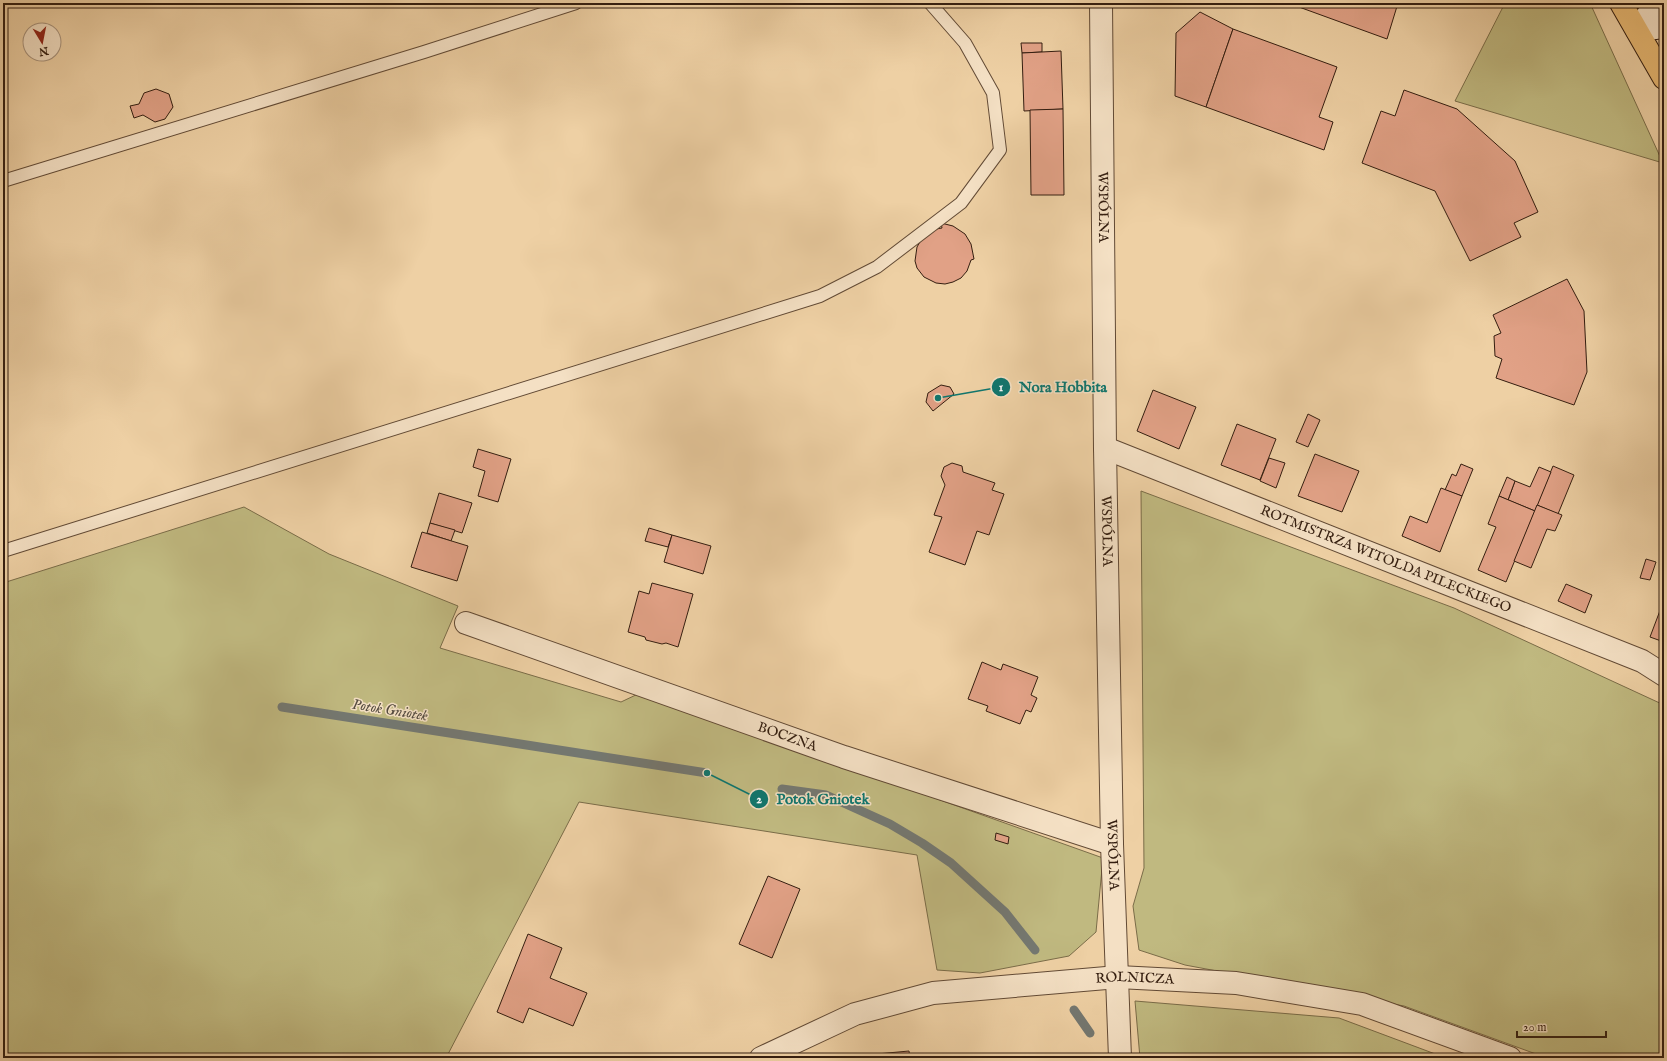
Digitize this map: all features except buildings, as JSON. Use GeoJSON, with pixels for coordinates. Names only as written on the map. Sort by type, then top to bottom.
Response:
{"type":"FeatureCollection","features":[{"type":"Feature","properties":{"kind":"main road"},"geometry":{"type":"LineString","coordinates":[[1621,3],[1662,73]]}},
{"type":"Feature","properties":{"kind":"street","name":"WSPÓLNA"},"geometry":{"type":"LineString","coordinates":[[1101,3],[1105,448],[1112,844],[1120,1058]]}},
{"type":"Feature","properties":{"kind":"street"},"geometry":{"type":"LineString","coordinates":[[1637,30],[1656,3]]}},
{"type":"Feature","properties":{"kind":"street"},"geometry":{"type":"LineString","coordinates":[[1637,30],[1664,27]]}},
{"type":"Feature","properties":{"kind":"street","name":"ROTMISTRZA WITOLDA PILECKIEGO"},"geometry":{"type":"LineString","coordinates":[[1105,448],[1642,661],[1664,675]]}},
{"type":"Feature","properties":{"kind":"street","name":"BOCZNA"},"geometry":{"type":"LineString","coordinates":[[466,622],[844,757],[1112,844]]}},
{"type":"Feature","properties":{"kind":"street","name":"ROLNICZA"},"geometry":{"type":"LineString","coordinates":[[761,1058],[855,1014],[933,993],[1118,977],[1236,983],[1362,1004],[1510,1058]]}},
{"type":"Feature","properties":{"kind":"lane"},"geometry":{"type":"LineString","coordinates":[[3,181],[417,55],[576,3]]}},
{"type":"Feature","properties":{"kind":"lane"},"geometry":{"type":"LineString","coordinates":[[3,552],[820,296],[877,267],[961,203],[1000,150],[993,92],[965,43],[930,3]]}},
{"type":"Feature","properties":{"kind":"shaded area"},"geometry":{"type":"Polygon","coordinates":[[[1505,3],[1590,3],[1663,163],[1455,101],[1505,3]]]}},
{"type":"Feature","properties":{"kind":"shaded area"},"geometry":{"type":"Polygon","coordinates":[[[1141,491],[1454,608],[1664,705],[1664,1058],[1547,1058],[1404,1006],[1185,965],[1139,950],[1133,906],[1144,868],[1141,491]]]}},
{"type":"Feature","properties":{"kind":"shaded area"},"geometry":{"type":"Polygon","coordinates":[[[244,507],[329,554],[458,606],[440,648],[621,702],[640,693],[1103,858],[1096,932],[1069,956],[980,973],[937,970],[917,855],[579,802],[446,1058],[3,1058],[3,583],[244,507]]]}},
{"type":"Feature","properties":{"kind":"shaded area"},"geometry":{"type":"Polygon","coordinates":[[[1135,1001],[1339,1018],[1446,1058],[1140,1058],[1135,1001]]]}},
{"type":"Feature","properties":{"kind":"waterway","name":"Potok Gniotek"},"geometry":{"type":"LineString","coordinates":[[282,707],[707,773]]}},
{"type":"Feature","properties":{"kind":"waterway","name":"Potok Gniotek"},"geometry":{"type":"LineString","coordinates":[[782,789],[826,795],[890,824],[922,843],[951,863],[1005,912],[1035,950]]}},
{"type":"Feature","properties":{"kind":"waterway","name":"Potok Gniotek"},"geometry":{"type":"LineString","coordinates":[[1074,1010],[1090,1033]]}},
{"type":"Feature","properties":{"kind":"place","name":"Nora Hobbita"},"geometry":{"type":"Point","coordinates":[938,398]}},
{"type":"Feature","properties":{"kind":"place","name":"Potok Gniotek"},"geometry":{"type":"Point","coordinates":[707,773]}}]}
